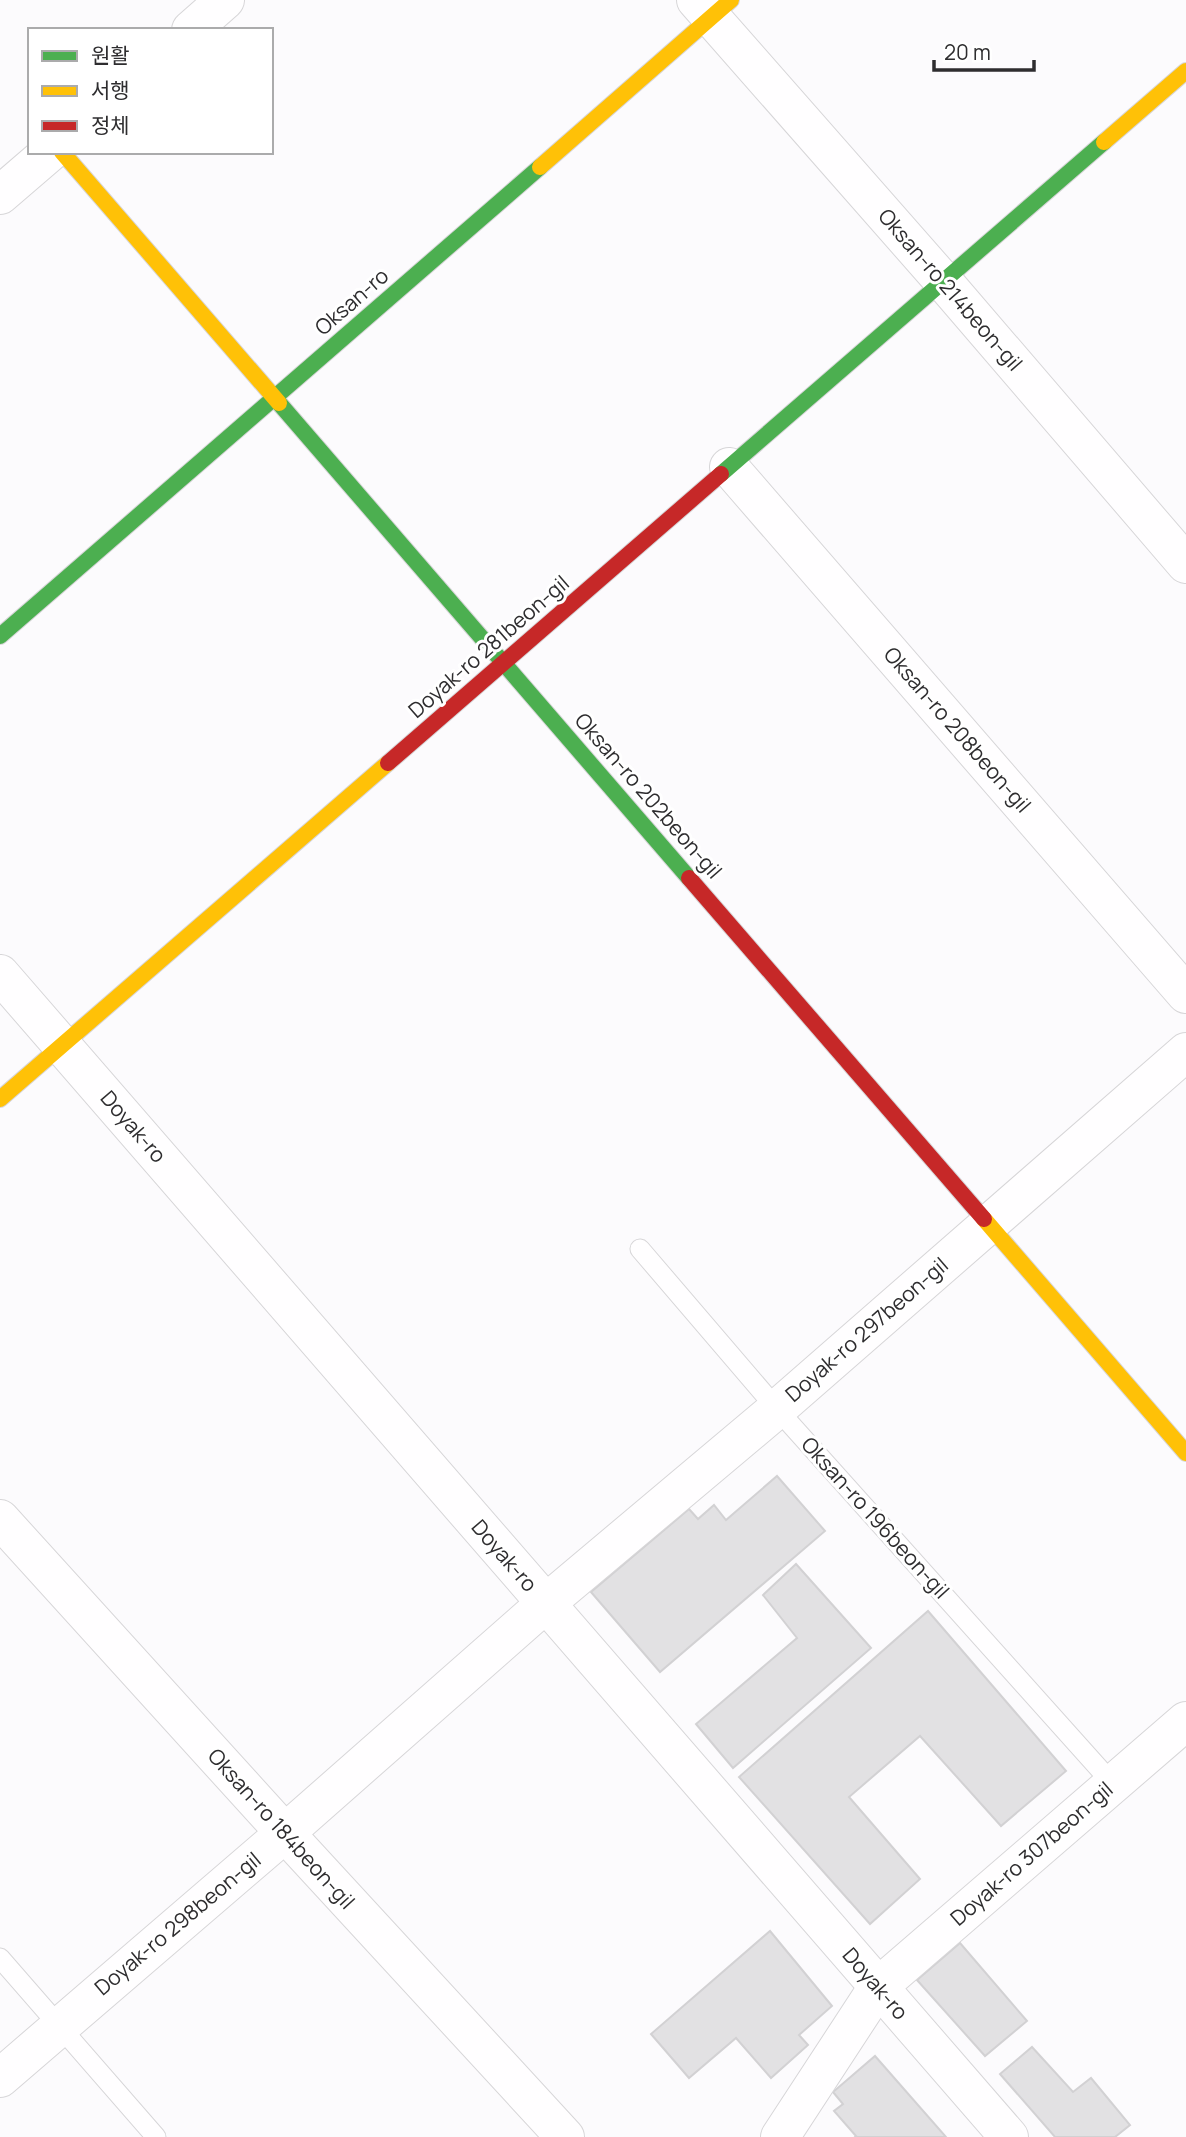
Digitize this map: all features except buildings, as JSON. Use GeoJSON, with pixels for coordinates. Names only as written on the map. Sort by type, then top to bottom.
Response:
{"type":"FeatureCollection","features":[{"type":"Feature","properties":{"kind":"street"},"geometry":{"type":"LineString","coordinates":[[193,28],[225,0]]}},
{"type":"Feature","properties":{"kind":"street","name":"Oksan-ro 214beon-gil"},"geometry":{"type":"LineString","coordinates":[[713,6],[943,281],[1186,564]]}},
{"type":"Feature","properties":{"kind":"street","name":"Oksan-ro"},"geometry":{"type":"LineString","coordinates":[[0,636],[274,398],[713,6]]}},
{"type":"Feature","properties":{"kind":"street","name":"Doyak-ro 281beon-gil"},"geometry":{"type":"LineString","coordinates":[[0,1099],[1186,71]]}},
{"type":"Feature","properties":{"kind":"street"},"geometry":{"type":"LineString","coordinates":[[0,195],[48,154]]}},
{"type":"Feature","properties":{"kind":"street","name":"Oksan-ro 202beon-gil"},"geometry":{"type":"LineString","coordinates":[[64,154],[1186,1453]]}},
{"type":"Feature","properties":{"kind":"street","name":"Oksan-ro 208beon-gil"},"geometry":{"type":"LineString","coordinates":[[729,467],[1186,994]]}},
{"type":"Feature","properties":{"kind":"street","name":"Doyak-ro"},"geometry":{"type":"LineString","coordinates":[[0,974],[1009,2137]]}},
{"type":"Feature","properties":{"kind":"street","name":"Doyak-ro 297beon-gil"},"geometry":{"type":"LineString","coordinates":[[545,1604],[778,1409],[1186,1052]]}},
{"type":"Feature","properties":{"kind":"street","name":"Oksan-ro 184beon-gil"},"geometry":{"type":"LineString","coordinates":[[0,1518],[565,2137]]}},
{"type":"Feature","properties":{"kind":"street","name":"Doyak-ro 298beon-gil"},"geometry":{"type":"LineString","coordinates":[[0,2078],[285,1833],[545,1604]]}},
{"type":"Feature","properties":{"kind":"street","name":"Doyak-ro 307beon-gil"},"geometry":{"type":"LineString","coordinates":[[780,2137],[878,1987],[1186,1721]]}},
{"type":"Feature","properties":{"kind":"lane","name":"Oksan-ro 196beon-gil"},"geometry":{"type":"LineString","coordinates":[[640,1249],[778,1409],[1113,1784]]}},
{"type":"Feature","properties":{"kind":"lane"},"geometry":{"type":"LineString","coordinates":[[0,1958],[156,2137]]}},
{"type":"Feature","properties":{"kind":"traffic: fast"},"geometry":{"type":"LineString","coordinates":[[721,474],[1104,142]]}},
{"type":"Feature","properties":{"kind":"traffic: fast"},"geometry":{"type":"LineString","coordinates":[[0,636],[540,167]]}},
{"type":"Feature","properties":{"kind":"traffic: fast"},"geometry":{"type":"LineString","coordinates":[[279,403],[689,878]]}},
{"type":"Feature","properties":{"kind":"traffic: slow"},"geometry":{"type":"LineString","coordinates":[[540,167],[731,0]]}},
{"type":"Feature","properties":{"kind":"traffic: slow"},"geometry":{"type":"LineString","coordinates":[[1104,142],[1186,71]]}},
{"type":"Feature","properties":{"kind":"traffic: slow"},"geometry":{"type":"LineString","coordinates":[[64,154],[279,403]]}},
{"type":"Feature","properties":{"kind":"traffic: slow"},"geometry":{"type":"LineString","coordinates":[[0,1099],[388,763]]}},
{"type":"Feature","properties":{"kind":"traffic: slow"},"geometry":{"type":"LineString","coordinates":[[984,1219],[1186,1453]]}},
{"type":"Feature","properties":{"kind":"traffic: jam"},"geometry":{"type":"LineString","coordinates":[[388,763],[721,474]]}},
{"type":"Feature","properties":{"kind":"traffic: jam"},"geometry":{"type":"LineString","coordinates":[[689,878],[984,1219]]}}]}
